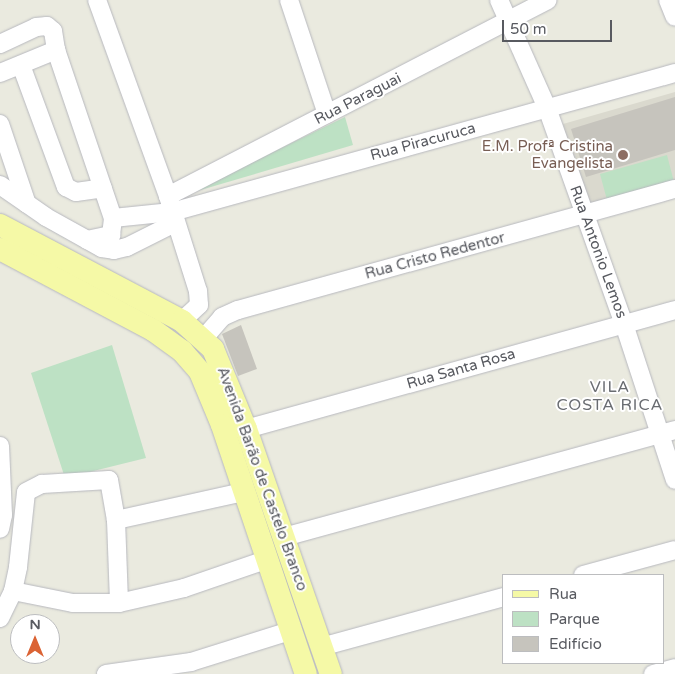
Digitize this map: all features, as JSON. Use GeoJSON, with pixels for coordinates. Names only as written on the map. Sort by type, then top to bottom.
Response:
{"type":"FeatureCollection","features":[{"type":"Feature","properties":{"kind":"main road","name":"Avenida Barão de Castelo Branco"},"geometry":{"type":"LineString","coordinates":[[0,225],[182,321],[204,338],[218,357],[246,429],[331,674]]}},
{"type":"Feature","properties":{"kind":"main road","name":"Avenida Barão de Castelo Branco"},"geometry":{"type":"LineString","coordinates":[[0,249],[153,330],[182,351],[200,372],[208,390],[306,674]]}},
{"type":"Feature","properties":{"kind":"street"},"geometry":{"type":"LineString","coordinates":[[97,0],[172,210],[200,302],[182,321]]}},
{"type":"Feature","properties":{"kind":"street"},"geometry":{"type":"LineString","coordinates":[[288,0],[327,114]]}},
{"type":"Feature","properties":{"kind":"street","name":"Rua Antonio Lemos"},"geometry":{"type":"LineString","coordinates":[[499,0],[547,108],[624,324],[668,432],[675,480]]}},
{"type":"Feature","properties":{"kind":"street","name":"Rua Paraguai"},"geometry":{"type":"LineString","coordinates":[[172,210],[327,114],[509,22],[547,0]]}},
{"type":"Feature","properties":{"kind":"street"},"geometry":{"type":"LineString","coordinates":[[668,0],[675,17]]}},
{"type":"Feature","properties":{"kind":"street"},"geometry":{"type":"LineString","coordinates":[[0,44],[36,27],[47,26],[56,37],[56,50],[113,218],[111,235],[87,240]]}},
{"type":"Feature","properties":{"kind":"street"},"geometry":{"type":"LineString","coordinates":[[0,73],[56,50]]}},
{"type":"Feature","properties":{"kind":"street"},"geometry":{"type":"LineString","coordinates":[[21,65],[66,187],[76,192],[103,188]]}},
{"type":"Feature","properties":{"kind":"street","name":"Rua Piracuruca"},"geometry":{"type":"LineString","coordinates":[[172,210],[675,73]]}},
{"type":"Feature","properties":{"kind":"street"},"geometry":{"type":"LineString","coordinates":[[0,124],[27,204]]}},
{"type":"Feature","properties":{"kind":"street"},"geometry":{"type":"LineString","coordinates":[[0,185],[27,204],[87,240],[114,250],[172,210]]}},
{"type":"Feature","properties":{"kind":"street","name":"Rua Cristo Redentor"},"geometry":{"type":"LineString","coordinates":[[204,338],[222,317],[238,310],[675,189]]}},
{"type":"Feature","properties":{"kind":"street"},"geometry":{"type":"LineString","coordinates":[[113,218],[172,210]]}},
{"type":"Feature","properties":{"kind":"street","name":"Rua Santa Rosa"},"geometry":{"type":"LineString","coordinates":[[246,429],[675,310]]}},
{"type":"Feature","properties":{"kind":"street"},"geometry":{"type":"LineString","coordinates":[[284,538],[668,432]]}},
{"type":"Feature","properties":{"kind":"street"},"geometry":{"type":"LineString","coordinates":[[0,446],[3,515],[0,529]]}},
{"type":"Feature","properties":{"kind":"street"},"geometry":{"type":"LineString","coordinates":[[0,618],[13,591],[24,537],[26,492],[42,484],[103,478],[109,480],[112,485],[116,520],[119,604]]}},
{"type":"Feature","properties":{"kind":"street"},"geometry":{"type":"LineString","coordinates":[[116,520],[243,492]]}},
{"type":"Feature","properties":{"kind":"street"},"geometry":{"type":"LineString","coordinates":[[587,574],[675,550]]}},
{"type":"Feature","properties":{"kind":"street"},"geometry":{"type":"LineString","coordinates":[[13,591],[73,603],[119,604],[184,588],[266,560]]}},
{"type":"Feature","properties":{"kind":"street"},"geometry":{"type":"LineString","coordinates":[[321,647],[502,598]]}},
{"type":"Feature","properties":{"kind":"street"},"geometry":{"type":"LineString","coordinates":[[106,674],[191,662],[290,631]]}},
{"type":"Feature","properties":{"kind":"street"},"geometry":{"type":"LineString","coordinates":[[653,674],[675,668]]}},
{"type":"Feature","properties":{"kind":"shaded area","name":"E.M. Profª Cristina Evangelista"},"geometry":{"type":"Polygon","coordinates":[[[675,92],[675,185],[587,209],[563,124],[675,92]]]}},
{"type":"Feature","properties":{"kind":"green space"},"geometry":{"type":"Polygon","coordinates":[[[345,117],[353,145],[187,194],[345,117]]]}},
{"type":"Feature","properties":{"kind":"green space"},"geometry":{"type":"Polygon","coordinates":[[[667,155],[674,182],[607,200],[600,174],[667,155]]]}},
{"type":"Feature","properties":{"kind":"green space"},"geometry":{"type":"Polygon","coordinates":[[[112,345],[146,458],[65,478],[31,373],[112,345]]]}},
{"type":"Feature","properties":{"kind":"building"},"geometry":{"type":"Polygon","coordinates":[[[675,97],[675,150],[586,177],[571,129],[675,97]]]}},
{"type":"Feature","properties":{"kind":"building"},"geometry":{"type":"Polygon","coordinates":[[[241,325],[257,369],[238,376],[222,334],[241,325]]]}},
{"type":"Feature","properties":{"kind":"place","name":"E.M. Profª Cristina Evangelista"},"geometry":{"type":"Point","coordinates":[623,155]}},
{"type":"Feature","properties":{"kind":"district","name":"VILA COSTA RICA"},"geometry":{"type":"Point","coordinates":[610,396]}}]}
